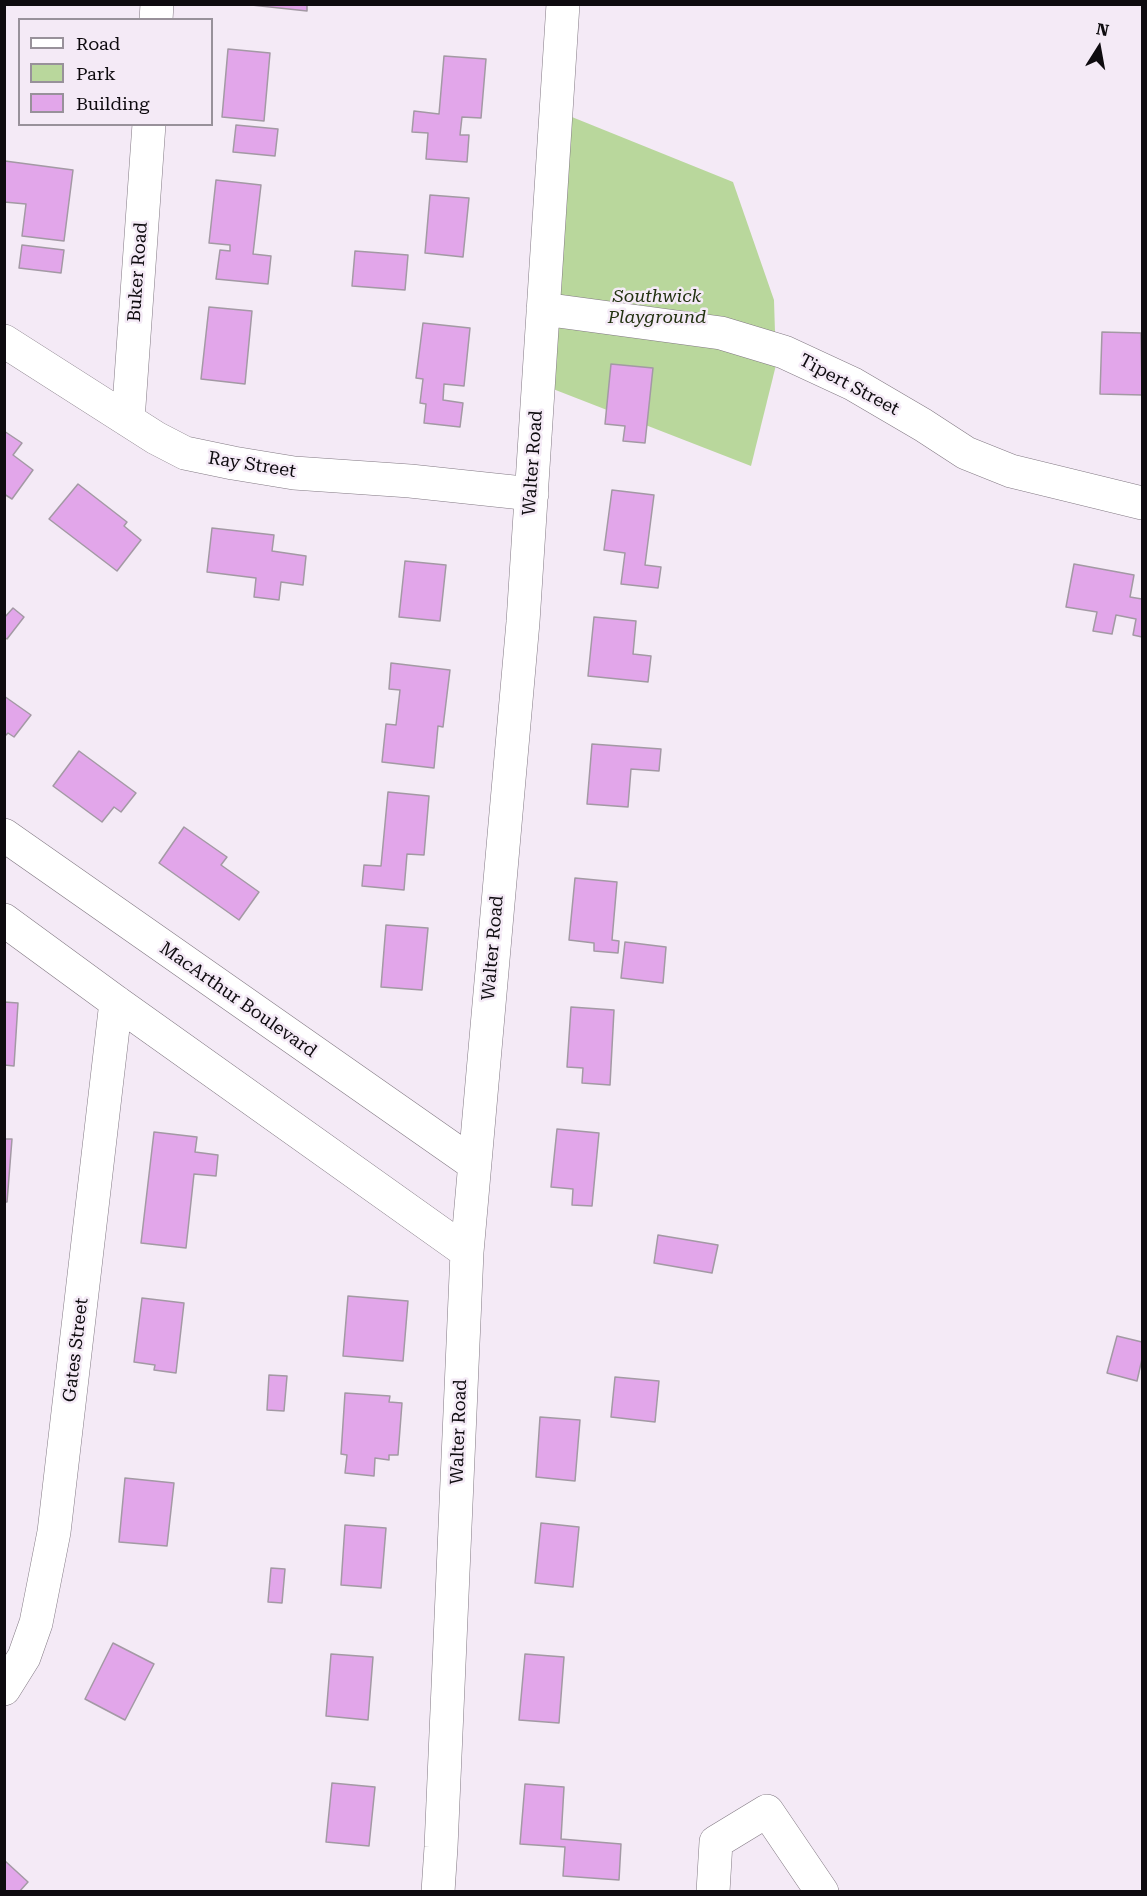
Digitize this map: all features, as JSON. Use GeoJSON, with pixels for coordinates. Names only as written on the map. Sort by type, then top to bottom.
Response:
{"type":"FeatureCollection","features":[{"type":"Feature","properties":{"kind":"street","name":"Walter Road"},"geometry":{"type":"LineString","coordinates":[[438,1892],[467,1251],[523,622],[563,4]]}},
{"type":"Feature","properties":{"kind":"street","name":"Buker Road"},"geometry":{"type":"LineString","coordinates":[[128,420],[148,126]]}},
{"type":"Feature","properties":{"kind":"street","name":"Tipert Street"},"geometry":{"type":"LineString","coordinates":[[543,309],[721,333],[784,352],[853,384],[966,453],[1011,471],[1143,502]]}},
{"type":"Feature","properties":{"kind":"street","name":"Ray Street"},"geometry":{"type":"LineString","coordinates":[[4,341],[156,438],[185,453],[234,464],[294,473],[410,481],[531,494]]}},
{"type":"Feature","properties":{"kind":"street","name":"MacArthur Boulevard"},"geometry":{"type":"LineString","coordinates":[[4,835],[474,1164]]}},
{"type":"Feature","properties":{"kind":"street"},"geometry":{"type":"LineString","coordinates":[[4,920],[467,1251]]}},
{"type":"Feature","properties":{"kind":"street","name":"Gates Street"},"geometry":{"type":"LineString","coordinates":[[4,1689],[24,1658],[36,1623],[54,1532],[116,1002]]}},
{"type":"Feature","properties":{"kind":"street"},"geometry":{"type":"LineString","coordinates":[[713,1892],[716,1842],[767,1811],[822,1892]]}},
{"type":"Feature","properties":{"kind":"green space","name":"Southwick Playground"},"geometry":{"type":"Polygon","coordinates":[[[562,113],[733,182],[774,300],[776,365],[751,466],[535,382],[562,113]]]}},
{"type":"Feature","properties":{"kind":"building"},"geometry":{"type":"Polygon","coordinates":[[[242,4],[307,4],[307,11],[242,4]]]}},
{"type":"Feature","properties":{"kind":"building"},"geometry":{"type":"Polygon","coordinates":[[[228,49],[270,53],[264,121],[222,117],[228,49]]]}},
{"type":"Feature","properties":{"kind":"building"},"geometry":{"type":"Polygon","coordinates":[[[444,56],[486,59],[481,118],[462,117],[460,135],[469,135],[467,162],[426,159],[428,133],[412,132],[414,111],[439,114],[444,56]]]}},
{"type":"Feature","properties":{"kind":"building"},"geometry":{"type":"Polygon","coordinates":[[[236,125],[278,129],[275,156],[233,152],[236,125]]]}},
{"type":"Feature","properties":{"kind":"building"},"geometry":{"type":"Polygon","coordinates":[[[5,161],[73,170],[64,241],[22,236],[26,204],[4,202],[5,161]]]}},
{"type":"Feature","properties":{"kind":"building"},"geometry":{"type":"Polygon","coordinates":[[[216,180],[261,185],[253,254],[271,256],[268,284],[216,279],[220,250],[230,251],[230,245],[209,243],[216,180]]]}},
{"type":"Feature","properties":{"kind":"building"},"geometry":{"type":"Polygon","coordinates":[[[430,195],[469,198],[463,257],[425,253],[430,195]]]}},
{"type":"Feature","properties":{"kind":"building"},"geometry":{"type":"Polygon","coordinates":[[[22,245],[64,250],[61,273],[19,268],[22,245]]]}},
{"type":"Feature","properties":{"kind":"building"},"geometry":{"type":"Polygon","coordinates":[[[355,251],[408,255],[405,290],[352,286],[355,251]]]}},
{"type":"Feature","properties":{"kind":"building"},"geometry":{"type":"Polygon","coordinates":[[[209,307],[252,311],[245,384],[201,379],[209,307]]]}},
{"type":"Feature","properties":{"kind":"building"},"geometry":{"type":"Polygon","coordinates":[[[423,323],[470,328],[464,386],[444,384],[443,400],[463,403],[460,427],[424,423],[426,404],[420,403],[423,379],[416,378],[423,323]]]}},
{"type":"Feature","properties":{"kind":"building"},"geometry":{"type":"Polygon","coordinates":[[[1102,332],[1141,333],[1142,395],[1100,394],[1102,332]]]}},
{"type":"Feature","properties":{"kind":"building"},"geometry":{"type":"Polygon","coordinates":[[[611,364],[653,368],[645,443],[623,441],[625,426],[605,424],[611,364]]]}},
{"type":"Feature","properties":{"kind":"building"},"geometry":{"type":"Polygon","coordinates":[[[4,431],[22,443],[13,455],[33,470],[12,499],[4,494],[4,431]]]}},
{"type":"Feature","properties":{"kind":"building"},"geometry":{"type":"Polygon","coordinates":[[[78,484],[127,522],[124,526],[141,540],[117,571],[49,519],[78,484]]]}},
{"type":"Feature","properties":{"kind":"building"},"geometry":{"type":"Polygon","coordinates":[[[612,490],[654,495],[645,565],[661,567],[658,588],[621,584],[625,553],[604,550],[612,490]]]}},
{"type":"Feature","properties":{"kind":"building"},"geometry":{"type":"Polygon","coordinates":[[[212,528],[274,535],[272,551],[306,556],[303,585],[281,582],[279,600],[254,597],[256,578],[207,572],[212,528]]]}},
{"type":"Feature","properties":{"kind":"building"},"geometry":{"type":"Polygon","coordinates":[[[405,561],[446,565],[440,621],[399,617],[405,561]]]}},
{"type":"Feature","properties":{"kind":"building"},"geometry":{"type":"Polygon","coordinates":[[[1074,564],[1134,575],[1130,597],[1142,599],[1142,637],[1133,635],[1136,619],[1116,615],[1112,634],[1093,631],[1097,612],[1066,607],[1074,564]]]}},
{"type":"Feature","properties":{"kind":"building"},"geometry":{"type":"Polygon","coordinates":[[[13,608],[24,617],[7,639],[4,637],[4,618],[13,608]]]}},
{"type":"Feature","properties":{"kind":"building"},"geometry":{"type":"Polygon","coordinates":[[[594,617],[636,621],[633,654],[651,656],[648,682],[588,676],[594,617]]]}},
{"type":"Feature","properties":{"kind":"building"},"geometry":{"type":"Polygon","coordinates":[[[391,663],[450,670],[443,727],[438,726],[434,768],[382,762],[386,724],[396,725],[400,690],[389,689],[391,663]]]}},
{"type":"Feature","properties":{"kind":"building"},"geometry":{"type":"Polygon","coordinates":[[[4,696],[31,715],[14,737],[8,733],[4,737],[4,696]]]}},
{"type":"Feature","properties":{"kind":"building"},"geometry":{"type":"Polygon","coordinates":[[[592,744],[661,749],[659,771],[631,769],[628,807],[587,804],[592,744]]]}},
{"type":"Feature","properties":{"kind":"building"},"geometry":{"type":"Polygon","coordinates":[[[79,751],[136,793],[121,812],[114,807],[102,822],[53,786],[79,751]]]}},
{"type":"Feature","properties":{"kind":"building"},"geometry":{"type":"Polygon","coordinates":[[[388,792],[429,796],[424,855],[407,854],[404,890],[362,886],[364,865],[381,866],[388,792]]]}},
{"type":"Feature","properties":{"kind":"building"},"geometry":{"type":"Polygon","coordinates":[[[184,827],[227,857],[221,865],[259,892],[239,920],[159,863],[184,827]]]}},
{"type":"Feature","properties":{"kind":"building"},"geometry":{"type":"Polygon","coordinates":[[[575,878],[617,882],[612,940],[619,941],[618,953],[594,951],[594,943],[569,940],[575,878]]]}},
{"type":"Feature","properties":{"kind":"building"},"geometry":{"type":"Polygon","coordinates":[[[386,925],[428,928],[422,990],[381,987],[386,925]]]}},
{"type":"Feature","properties":{"kind":"building"},"geometry":{"type":"Polygon","coordinates":[[[625,942],[666,947],[663,983],[621,978],[625,942]]]}},
{"type":"Feature","properties":{"kind":"building"},"geometry":{"type":"Polygon","coordinates":[[[4,1002],[18,1003],[14,1066],[4,1065],[4,1002]]]}},
{"type":"Feature","properties":{"kind":"building"},"geometry":{"type":"Polygon","coordinates":[[[571,1007],[614,1010],[610,1085],[582,1083],[583,1068],[567,1067],[571,1007]]]}},
{"type":"Feature","properties":{"kind":"building"},"geometry":{"type":"Polygon","coordinates":[[[557,1129],[599,1133],[592,1206],[572,1205],[573,1189],[551,1187],[557,1129]]]}},
{"type":"Feature","properties":{"kind":"building"},"geometry":{"type":"Polygon","coordinates":[[[154,1132],[197,1137],[195,1152],[218,1155],[216,1176],[194,1174],[186,1248],[141,1243],[154,1132]]]}},
{"type":"Feature","properties":{"kind":"building"},"geometry":{"type":"Polygon","coordinates":[[[4,1139],[12,1139],[7,1202],[4,1202],[4,1139]]]}},
{"type":"Feature","properties":{"kind":"building"},"geometry":{"type":"Polygon","coordinates":[[[658,1235],[718,1245],[712,1273],[654,1263],[658,1235]]]}},
{"type":"Feature","properties":{"kind":"building"},"geometry":{"type":"Polygon","coordinates":[[[348,1296],[408,1301],[403,1361],[343,1356],[348,1296]]]}},
{"type":"Feature","properties":{"kind":"building"},"geometry":{"type":"Polygon","coordinates":[[[142,1298],[184,1303],[176,1373],[154,1370],[155,1365],[134,1362],[142,1298]]]}},
{"type":"Feature","properties":{"kind":"building"},"geometry":{"type":"Polygon","coordinates":[[[1117,1336],[1142,1342],[1142,1359],[1137,1381],[1107,1373],[1117,1336]]]}},
{"type":"Feature","properties":{"kind":"building"},"geometry":{"type":"Polygon","coordinates":[[[269,1375],[287,1376],[284,1411],[267,1410],[269,1375]]]}},
{"type":"Feature","properties":{"kind":"building"},"geometry":{"type":"Polygon","coordinates":[[[615,1377],[659,1381],[655,1422],[611,1417],[615,1377]]]}},
{"type":"Feature","properties":{"kind":"building"},"geometry":{"type":"Polygon","coordinates":[[[345,1393],[390,1396],[389,1402],[402,1403],[398,1455],[389,1455],[389,1460],[375,1458],[374,1476],[345,1473],[347,1455],[341,1454],[345,1393]]]}},
{"type":"Feature","properties":{"kind":"building"},"geometry":{"type":"Polygon","coordinates":[[[540,1417],[580,1420],[575,1481],[536,1477],[540,1417]]]}},
{"type":"Feature","properties":{"kind":"building"},"geometry":{"type":"Polygon","coordinates":[[[125,1478],[174,1483],[167,1546],[119,1542],[125,1478]]]}},
{"type":"Feature","properties":{"kind":"building"},"geometry":{"type":"Polygon","coordinates":[[[541,1523],[579,1527],[573,1587],[535,1583],[541,1523]]]}},
{"type":"Feature","properties":{"kind":"building"},"geometry":{"type":"Polygon","coordinates":[[[345,1525],[386,1528],[381,1588],[341,1585],[345,1525]]]}},
{"type":"Feature","properties":{"kind":"building"},"geometry":{"type":"Polygon","coordinates":[[[271,1568],[285,1569],[282,1603],[268,1602],[271,1568]]]}},
{"type":"Feature","properties":{"kind":"building"},"geometry":{"type":"Polygon","coordinates":[[[113,1643],[154,1664],[125,1720],[85,1699],[113,1643]]]}},
{"type":"Feature","properties":{"kind":"building"},"geometry":{"type":"Polygon","coordinates":[[[331,1654],[373,1657],[368,1720],[326,1716],[331,1654]]]}},
{"type":"Feature","properties":{"kind":"building"},"geometry":{"type":"Polygon","coordinates":[[[525,1654],[564,1657],[559,1723],[519,1720],[525,1654]]]}},
{"type":"Feature","properties":{"kind":"building"},"geometry":{"type":"Polygon","coordinates":[[[332,1783],[375,1787],[369,1846],[326,1842],[332,1783]]]}},
{"type":"Feature","properties":{"kind":"building"},"geometry":{"type":"Polygon","coordinates":[[[525,1784],[564,1787],[561,1839],[621,1844],[619,1880],[563,1876],[565,1847],[520,1844],[525,1784]]]}},
{"type":"Feature","properties":{"kind":"building"},"geometry":{"type":"Polygon","coordinates":[[[4,1860],[28,1882],[19,1892],[4,1892],[4,1860]]]}}]}
